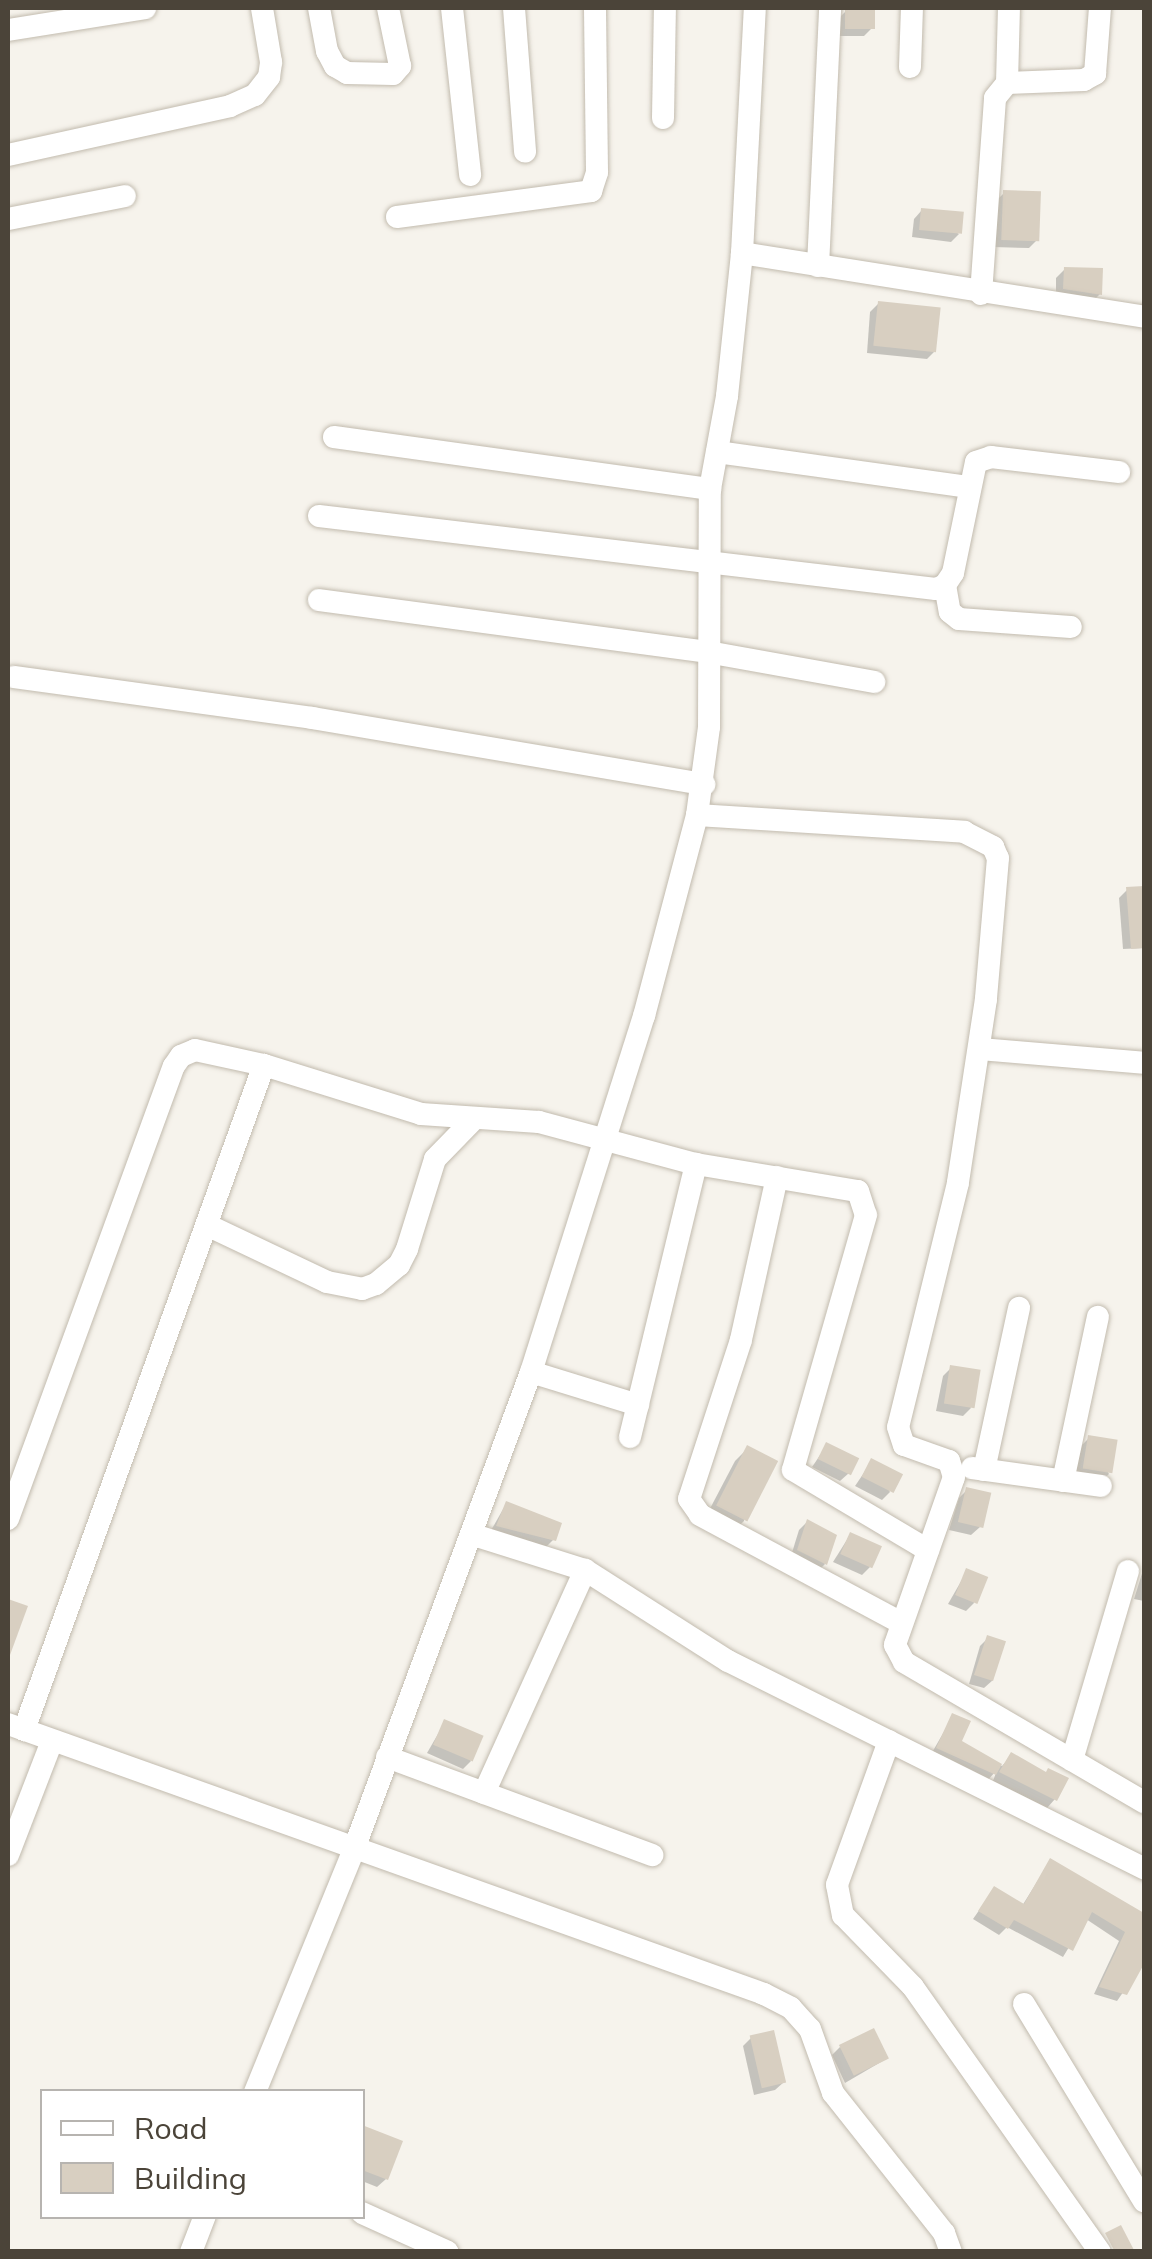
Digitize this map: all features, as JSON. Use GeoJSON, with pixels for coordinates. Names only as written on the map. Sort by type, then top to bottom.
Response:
{"type":"FeatureCollection","features":[{"type":"Feature","properties":{"kind":"street"},"geometry":{"type":"LineString","coordinates":[[8,30],[145,8]]}},
{"type":"Feature","properties":{"kind":"street"},"geometry":{"type":"LineString","coordinates":[[8,155],[230,106],[255,95],[269,77],[271,62],[262,8]]}},
{"type":"Feature","properties":{"kind":"street"},"geometry":{"type":"LineString","coordinates":[[319,8],[327,52],[334,66],[347,73],[393,74],[400,66],[388,8]]}},
{"type":"Feature","properties":{"kind":"street"},"geometry":{"type":"LineString","coordinates":[[452,8],[470,175]]}},
{"type":"Feature","properties":{"kind":"street"},"geometry":{"type":"LineString","coordinates":[[514,8],[526,152]]}},
{"type":"Feature","properties":{"kind":"street"},"geometry":{"type":"LineString","coordinates":[[397,216],[591,190],[597,172],[596,8]]}},
{"type":"Feature","properties":{"kind":"street"},"geometry":{"type":"LineString","coordinates":[[663,118],[665,8]]}},
{"type":"Feature","properties":{"kind":"street"},"geometry":{"type":"LineString","coordinates":[[257,2089],[474,1535],[531,1372],[665,945],[698,815],[704,784],[710,489],[742,253],[755,8]]}},
{"type":"Feature","properties":{"kind":"street"},"geometry":{"type":"LineString","coordinates":[[818,266],[830,8]]}},
{"type":"Feature","properties":{"kind":"street"},"geometry":{"type":"LineString","coordinates":[[910,67],[912,8]]}},
{"type":"Feature","properties":{"kind":"street"},"geometry":{"type":"LineString","coordinates":[[1007,83],[1010,8]]}},
{"type":"Feature","properties":{"kind":"street"},"geometry":{"type":"LineString","coordinates":[[982,294],[992,109],[1000,88],[1007,83],[1084,80],[1095,74],[1100,8]]}},
{"type":"Feature","properties":{"kind":"street"},"geometry":{"type":"LineString","coordinates":[[8,219],[125,196]]}},
{"type":"Feature","properties":{"kind":"street"},"geometry":{"type":"LineString","coordinates":[[742,253],[1144,317]]}},
{"type":"Feature","properties":{"kind":"street"},"geometry":{"type":"LineString","coordinates":[[334,437],[710,489]]}},
{"type":"Feature","properties":{"kind":"street"},"geometry":{"type":"LineString","coordinates":[[717,452],[968,487]]}},
{"type":"Feature","properties":{"kind":"street"},"geometry":{"type":"LineString","coordinates":[[1071,628],[959,619],[950,612],[946,585],[953,573],[968,487],[976,462],[991,457],[1119,472]]}},
{"type":"Feature","properties":{"kind":"street"},"geometry":{"type":"LineString","coordinates":[[319,516],[922,589],[946,585]]}},
{"type":"Feature","properties":{"kind":"street"},"geometry":{"type":"LineString","coordinates":[[319,600],[708,652],[874,682]]}},
{"type":"Feature","properties":{"kind":"street"},"geometry":{"type":"LineString","coordinates":[[14,677],[312,718],[704,784]]}},
{"type":"Feature","properties":{"kind":"street"},"geometry":{"type":"LineString","coordinates":[[698,815],[964,832],[992,847],[1000,870],[980,1049],[958,1183],[898,1428],[904,1444],[953,1465],[1101,1486]]}},
{"type":"Feature","properties":{"kind":"street"},"geometry":{"type":"LineString","coordinates":[[980,1049],[1144,1063]]}},
{"type":"Feature","properties":{"kind":"street"},"geometry":{"type":"LineString","coordinates":[[8,1518],[174,1066],[181,1056],[195,1050],[264,1065],[421,1114],[540,1122],[604,1143],[696,1164],[858,1191],[866,1206],[793,1470],[928,1550]]}},
{"type":"Feature","properties":{"kind":"street"},"geometry":{"type":"LineString","coordinates":[[264,1065],[16,1727],[764,1994],[791,2008],[810,2029],[833,2093],[944,2233],[951,2252]]}},
{"type":"Feature","properties":{"kind":"street"},"geometry":{"type":"LineString","coordinates":[[207,1225],[327,1282],[362,1289],[376,1284],[399,1265],[407,1250],[434,1159],[473,1120]]}},
{"type":"Feature","properties":{"kind":"street"},"geometry":{"type":"LineString","coordinates":[[630,1438],[696,1164]]}},
{"type":"Feature","properties":{"kind":"street"},"geometry":{"type":"LineString","coordinates":[[777,1178],[741,1340],[688,1499],[700,1515],[901,1622]]}},
{"type":"Feature","properties":{"kind":"street"},"geometry":{"type":"LineString","coordinates":[[984,1470],[1019,1308]]}},
{"type":"Feature","properties":{"kind":"street"},"geometry":{"type":"LineString","coordinates":[[1063,1481],[1098,1316]]}},
{"type":"Feature","properties":{"kind":"street"},"geometry":{"type":"LineString","coordinates":[[531,1372],[638,1405]]}},
{"type":"Feature","properties":{"kind":"street"},"geometry":{"type":"LineString","coordinates":[[953,1465],[952,1484],[901,1622],[896,1645],[904,1662],[1144,1802]]}},
{"type":"Feature","properties":{"kind":"street"},"geometry":{"type":"LineString","coordinates":[[474,1535],[584,1570],[728,1661],[1144,1868]]}},
{"type":"Feature","properties":{"kind":"street"},"geometry":{"type":"LineString","coordinates":[[484,1793],[584,1570]]}},
{"type":"Feature","properties":{"kind":"street"},"geometry":{"type":"LineString","coordinates":[[1072,1760],[1128,1571]]}},
{"type":"Feature","properties":{"kind":"street"},"geometry":{"type":"LineString","coordinates":[[888,1740],[837,1885],[843,1915],[914,1987],[1100,2252]]}},
{"type":"Feature","properties":{"kind":"street"},"geometry":{"type":"LineString","coordinates":[[8,1855],[52,1741]]}},
{"type":"Feature","properties":{"kind":"street"},"geometry":{"type":"LineString","coordinates":[[387,1757],[652,1856]]}},
{"type":"Feature","properties":{"kind":"street"},"geometry":{"type":"LineString","coordinates":[[1024,2004],[1144,2202]]}},
{"type":"Feature","properties":{"kind":"street"},"geometry":{"type":"LineString","coordinates":[[365,2213],[448,2252]]}},
{"type":"Feature","properties":{"kind":"street"},"geometry":{"type":"LineString","coordinates":[[191,2252],[204,2219]]}},
{"type":"Feature","properties":{"kind":"building"},"geometry":{"type":"Polygon","coordinates":[[[845,8],[875,8],[875,29],[845,29],[845,8]]]}},
{"type":"Feature","properties":{"kind":"building"},"geometry":{"type":"Polygon","coordinates":[[[1003,190],[1041,191],[1039,241],[1001,240],[1003,190]]]}},
{"type":"Feature","properties":{"kind":"building"},"geometry":{"type":"Polygon","coordinates":[[[921,208],[964,212],[962,234],[919,230],[921,208]]]}},
{"type":"Feature","properties":{"kind":"building"},"geometry":{"type":"Polygon","coordinates":[[[1064,267],[1103,268],[1102,295],[1063,289],[1064,267]]]}},
{"type":"Feature","properties":{"kind":"building"},"geometry":{"type":"Polygon","coordinates":[[[878,301],[941,308],[936,352],[873,346],[878,301]]]}},
{"type":"Feature","properties":{"kind":"building"},"geometry":{"type":"Polygon","coordinates":[[[1144,886],[1144,948],[1131,949],[1126,887],[1144,886]]]}},
{"type":"Feature","properties":{"kind":"building"},"geometry":{"type":"Polygon","coordinates":[[[950,1365],[981,1370],[975,1408],[944,1404],[950,1365]]]}},
{"type":"Feature","properties":{"kind":"building"},"geometry":{"type":"Polygon","coordinates":[[[1088,1435],[1118,1440],[1112,1473],[1083,1469],[1088,1435]]]}},
{"type":"Feature","properties":{"kind":"building"},"geometry":{"type":"Polygon","coordinates":[[[826,1442],[859,1458],[851,1475],[818,1459],[826,1442]]]}},
{"type":"Feature","properties":{"kind":"building"},"geometry":{"type":"Polygon","coordinates":[[[747,1445],[778,1461],[747,1521],[716,1506],[747,1445]]]}},
{"type":"Feature","properties":{"kind":"building"},"geometry":{"type":"Polygon","coordinates":[[[871,1458],[903,1474],[894,1493],[861,1477],[871,1458]]]}},
{"type":"Feature","properties":{"kind":"building"},"geometry":{"type":"Polygon","coordinates":[[[966,1487],[991,1493],[983,1528],[958,1522],[966,1487]]]}},
{"type":"Feature","properties":{"kind":"building"},"geometry":{"type":"Polygon","coordinates":[[[506,1501],[562,1523],[556,1541],[496,1526],[506,1501]]]}},
{"type":"Feature","properties":{"kind":"building"},"geometry":{"type":"Polygon","coordinates":[[[807,1519],[837,1535],[827,1565],[797,1550],[807,1519]]]}},
{"type":"Feature","properties":{"kind":"building"},"geometry":{"type":"Polygon","coordinates":[[[850,1532],[882,1546],[872,1568],[840,1554],[850,1532]]]}},
{"type":"Feature","properties":{"kind":"building"},"geometry":{"type":"Polygon","coordinates":[[[966,1568],[988,1577],[977,1604],[955,1595],[966,1568]]]}},
{"type":"Feature","properties":{"kind":"building"},"geometry":{"type":"Polygon","coordinates":[[[8,1599],[28,1606],[10,1655],[8,1655],[8,1599]]]}},
{"type":"Feature","properties":{"kind":"building"},"geometry":{"type":"Polygon","coordinates":[[[987,1635],[1006,1641],[993,1681],[974,1675],[987,1635]]]}},
{"type":"Feature","properties":{"kind":"building"},"geometry":{"type":"Polygon","coordinates":[[[952,1713],[971,1721],[962,1741],[1002,1764],[996,1775],[936,1748],[952,1713]]]}},
{"type":"Feature","properties":{"kind":"building"},"geometry":{"type":"Polygon","coordinates":[[[444,1719],[484,1736],[473,1762],[433,1745],[444,1719]]]}},
{"type":"Feature","properties":{"kind":"building"},"geometry":{"type":"Polygon","coordinates":[[[1011,1752],[1046,1772],[1048,1768],[1069,1778],[1057,1801],[999,1772],[1011,1752]]]}},
{"type":"Feature","properties":{"kind":"building"},"geometry":{"type":"Polygon","coordinates":[[[1050,1858],[1144,1913],[1144,1964],[1127,1995],[1099,1987],[1125,1932],[1092,1912],[1073,1951],[1014,1920],[1008,1929],[978,1911],[994,1886],[1024,1904],[1050,1858]]]}},
{"type":"Feature","properties":{"kind":"building"},"geometry":{"type":"Polygon","coordinates":[[[874,2028],[889,2059],[854,2076],[839,2045],[874,2028]]]}},
{"type":"Feature","properties":{"kind":"building"},"geometry":{"type":"Polygon","coordinates":[[[774,2030],[786,2083],[762,2088],[750,2036],[774,2030]]]}},
{"type":"Feature","properties":{"kind":"building"},"geometry":{"type":"Polygon","coordinates":[[[365,2126],[403,2141],[388,2180],[365,2171],[365,2126]]]}},
{"type":"Feature","properties":{"kind":"building"},"geometry":{"type":"Polygon","coordinates":[[[1121,2225],[1135,2252],[1115,2252],[1105,2233],[1121,2225]]]}}]}
